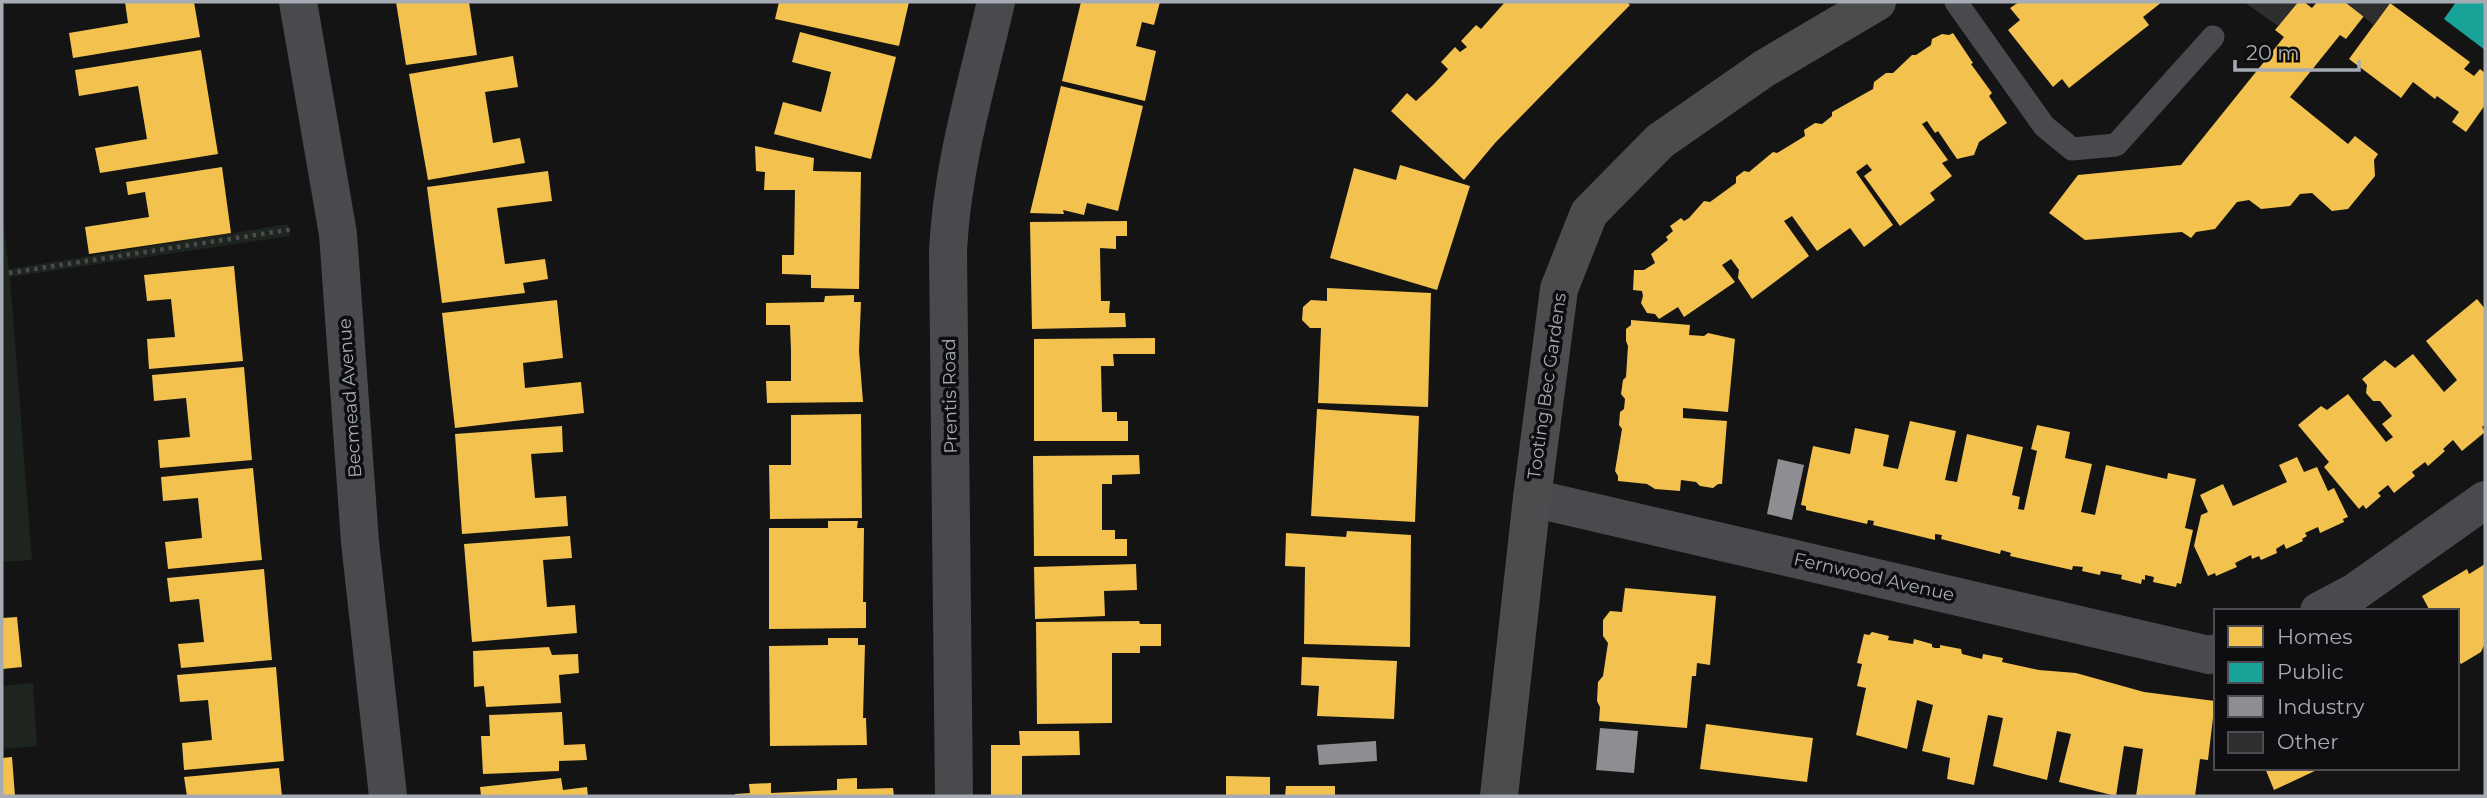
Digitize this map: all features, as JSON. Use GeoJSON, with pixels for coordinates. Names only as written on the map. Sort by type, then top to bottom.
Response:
{"type":"FeatureCollection","features":[{"type":"Feature","properties":{"kind":"highway","name":"Tooting Bec Gardens"},"geometry":{"type":"LineString","coordinates":[[1499,796],[1532,498],[1559,289],[1589,213],[1660,141],[1765,68],[1877,2]]}},
{"type":"Feature","properties":{"kind":"street","name":"Becmead Avenue"},"geometry":{"type":"LineString","coordinates":[[298,2],[338,234],[360,542],[388,796]]}},
{"type":"Feature","properties":{"kind":"street","name":"Prentis Road"},"geometry":{"type":"LineString","coordinates":[[954,796],[948,251],[950,205],[996,2]]}},
{"type":"Feature","properties":{"kind":"street","name":"Fernwood Avenue"},"geometry":{"type":"LineString","coordinates":[[1532,498],[2209,655],[2214,654]]}},
{"type":"Feature","properties":{"kind":"street"},"geometry":{"type":"LineString","coordinates":[[2323,609],[2355,592],[2485,500]]}},
{"type":"Feature","properties":{"kind":"lane"},"geometry":{"type":"LineString","coordinates":[[1956,2],[2044,126],[2072,149],[2116,145],[2213,37]]}},
{"type":"Feature","properties":{"kind":"path"},"geometry":{"type":"LineString","coordinates":[[9,273],[294,229]]}},
{"type":"Feature","properties":{"kind":"shaded area"},"geometry":{"type":"Polygon","coordinates":[[[2,215],[9,269],[288,224],[290,236],[10,277],[32,560],[2,562],[2,215]]]}},
{"type":"Feature","properties":{"kind":"shaded area"},"geometry":{"type":"Polygon","coordinates":[[[33,683],[37,746],[2,749],[2,686],[33,683]]]}},
{"type":"Feature","properties":{"kind":"building: Homes"},"geometry":{"type":"Polygon","coordinates":[[[125,2],[194,2],[200,37],[73,58],[69,33],[128,23],[125,2]]]}},
{"type":"Feature","properties":{"kind":"building: Homes"},"geometry":{"type":"Polygon","coordinates":[[[396,2],[469,2],[477,55],[406,65],[396,2]]]}},
{"type":"Feature","properties":{"kind":"building: Homes"},"geometry":{"type":"Polygon","coordinates":[[[779,2],[909,2],[899,46],[775,19],[779,2]]]}},
{"type":"Feature","properties":{"kind":"building: Homes"},"geometry":{"type":"Polygon","coordinates":[[[1081,2],[1160,2],[1154,25],[1142,22],[1136,46],[1156,51],[1145,101],[1062,81],[1081,2]]]}},
{"type":"Feature","properties":{"kind":"building: Homes"},"geometry":{"type":"Polygon","coordinates":[[[1505,2],[1627,2],[1630,5],[1495,143],[1464,180],[1391,111],[1407,93],[1416,101],[1433,85],[1448,69],[1441,62],[1455,47],[1460,52],[1467,47],[1461,41],[1476,25],[1481,29],[1505,2]]]}},
{"type":"Feature","properties":{"kind":"building: Homes"},"geometry":{"type":"Polygon","coordinates":[[[2019,2],[2162,2],[2143,17],[2149,25],[2069,88],[2062,79],[2053,87],[2008,30],[2020,20],[2010,8],[2019,2]]]}},
{"type":"Feature","properties":{"kind":"building: Homes"},"geometry":{"type":"Polygon","coordinates":[[[2298,2],[2304,2],[2312,8],[2317,2],[2345,2],[2364,16],[2346,39],[2340,35],[2290,97],[2348,144],[2355,136],[2378,154],[2374,160],[2375,176],[2348,209],[2332,211],[2312,193],[2300,194],[2290,206],[2261,209],[2249,200],[2237,202],[2215,229],[2196,232],[2191,238],[2182,232],[2085,240],[2049,213],[2078,175],[2181,165],[2284,37],[2275,30],[2298,2]]]}},
{"type":"Feature","properties":{"kind":"building: Homes"},"geometry":{"type":"Polygon","coordinates":[[[2390,3],[2470,62],[2464,69],[2474,76],[2480,69],[2485,73],[2485,105],[2466,132],[2452,122],[2459,112],[2437,96],[2435,99],[2413,82],[2401,98],[2349,59],[2390,3]]]}},
{"type":"Feature","properties":{"kind":"building: Homes"},"geometry":{"type":"Polygon","coordinates":[[[800,32],[896,57],[871,159],[774,134],[783,102],[821,112],[826,93],[831,72],[792,62],[800,32]]]}},
{"type":"Feature","properties":{"kind":"building: Homes"},"geometry":{"type":"Polygon","coordinates":[[[1953,33],[1992,93],[1989,96],[2007,123],[1979,142],[1974,155],[1957,159],[1938,131],[1935,133],[1927,121],[1922,124],[1948,160],[1942,163],[1952,176],[1930,193],[1935,200],[1900,226],[1864,176],[1872,170],[1867,164],[1856,172],[1893,225],[1864,247],[1850,228],[1817,251],[1792,216],[1784,221],[1809,256],[1752,299],[1738,278],[1739,270],[1731,259],[1722,265],[1735,282],[1684,317],[1678,307],[1659,319],[1655,314],[1647,313],[1641,303],[1642,291],[1633,290],[1634,270],[1644,270],[1655,263],[1651,254],[1668,240],[1666,237],[1673,231],[1670,226],[1681,218],[1684,221],[1689,218],[1704,201],[1710,202],[1736,183],[1736,177],[1744,171],[1749,172],[1773,152],[1777,153],[1805,136],[1804,130],[1815,123],[1822,124],[1832,116],[1832,112],[1873,89],[1874,82],[1886,73],[1893,73],[1912,55],[1931,45],[1932,39],[1953,33]]]}},
{"type":"Feature","properties":{"kind":"building: Homes"},"geometry":{"type":"Polygon","coordinates":[[[201,50],[218,154],[100,173],[95,148],[147,139],[138,86],[79,96],[75,70],[201,50]]]}},
{"type":"Feature","properties":{"kind":"building: Homes"},"geometry":{"type":"Polygon","coordinates":[[[513,56],[518,87],[485,92],[493,143],[520,138],[525,163],[428,180],[409,74],[513,56]]]}},
{"type":"Feature","properties":{"kind":"building: Homes"},"geometry":{"type":"Polygon","coordinates":[[[1061,86],[1143,106],[1118,211],[1087,203],[1084,215],[1063,210],[1064,214],[1030,213],[1061,86]]]}},
{"type":"Feature","properties":{"kind":"building: Homes"},"geometry":{"type":"Polygon","coordinates":[[[755,146],[814,158],[813,171],[861,172],[859,289],[811,288],[811,275],[782,274],[782,255],[794,255],[795,190],[764,190],[765,172],[756,171],[755,146]]]}},
{"type":"Feature","properties":{"kind":"building: Homes"},"geometry":{"type":"Polygon","coordinates":[[[1400,165],[1470,186],[1437,290],[1330,258],[1354,168],[1396,180],[1400,165]]]}},
{"type":"Feature","properties":{"kind":"building: Homes"},"geometry":{"type":"Polygon","coordinates":[[[222,167],[231,233],[89,254],[85,227],[149,217],[145,192],[128,195],[126,182],[222,167]]]}},
{"type":"Feature","properties":{"kind":"building: Homes"},"geometry":{"type":"Polygon","coordinates":[[[548,171],[552,201],[497,208],[505,264],[545,259],[548,279],[523,283],[525,293],[442,303],[427,187],[548,171]]]}},
{"type":"Feature","properties":{"kind":"building: Homes"},"geometry":{"type":"Polygon","coordinates":[[[1127,221],[1127,236],[1116,236],[1116,249],[1100,248],[1101,301],[1110,301],[1109,313],[1125,313],[1126,327],[1032,329],[1030,222],[1127,221]]]}},
{"type":"Feature","properties":{"kind":"building: Homes"},"geometry":{"type":"Polygon","coordinates":[[[234,266],[243,361],[149,369],[147,339],[175,337],[171,299],[147,301],[144,275],[234,266]]]}},
{"type":"Feature","properties":{"kind":"building: Homes"},"geometry":{"type":"Polygon","coordinates":[[[1327,288],[1431,293],[1428,407],[1318,403],[1321,328],[1310,328],[1302,320],[1303,307],[1311,300],[1327,301],[1327,288]]]}},
{"type":"Feature","properties":{"kind":"building: Homes"},"geometry":{"type":"Polygon","coordinates":[[[854,295],[854,302],[861,302],[859,351],[863,402],[767,403],[766,381],[791,381],[791,351],[790,325],[766,325],[766,303],[824,302],[825,296],[854,295]]]}},
{"type":"Feature","properties":{"kind":"building: Homes"},"geometry":{"type":"Polygon","coordinates":[[[2477,299],[2485,309],[2485,424],[2482,427],[2485,432],[2462,451],[2453,440],[2428,466],[2425,462],[2412,472],[2415,476],[2394,493],[2388,485],[2378,493],[2381,496],[2366,509],[2363,505],[2359,509],[2324,467],[2329,462],[2298,425],[2321,406],[2327,410],[2348,394],[2386,442],[2393,437],[2382,424],[2392,416],[2380,401],[2373,401],[2366,393],[2367,385],[2362,379],[2385,360],[2395,368],[2413,354],[2444,392],[2457,380],[2426,341],[2477,299]]]}},
{"type":"Feature","properties":{"kind":"building: Homes"},"geometry":{"type":"Polygon","coordinates":[[[557,300],[563,358],[523,363],[525,388],[581,382],[584,413],[455,428],[442,313],[557,300]]]}},
{"type":"Feature","properties":{"kind":"building: Homes"},"geometry":{"type":"Polygon","coordinates":[[[1631,320],[1690,325],[1689,335],[1704,336],[1708,333],[1735,339],[1728,412],[1683,408],[1683,418],[1727,421],[1722,484],[1713,488],[1681,480],[1680,491],[1618,481],[1615,471],[1622,429],[1619,425],[1620,412],[1624,409],[1625,399],[1621,394],[1626,377],[1626,329],[1631,325],[1631,320]]]}},
{"type":"Feature","properties":{"kind":"building: Homes"},"geometry":{"type":"Polygon","coordinates":[[[1155,338],[1155,354],[1113,354],[1114,366],[1101,366],[1102,412],[1117,412],[1117,421],[1128,421],[1128,441],[1034,441],[1034,339],[1155,338]]]}},
{"type":"Feature","properties":{"kind":"building: Homes"},"geometry":{"type":"Polygon","coordinates":[[[244,367],[252,460],[160,468],[158,440],[190,437],[186,398],[154,401],[152,375],[244,367]]]}},
{"type":"Feature","properties":{"kind":"building: Homes"},"geometry":{"type":"Polygon","coordinates":[[[1317,409],[1419,416],[1415,522],[1311,516],[1317,409]]]}},
{"type":"Feature","properties":{"kind":"building: Homes"},"geometry":{"type":"Polygon","coordinates":[[[861,414],[862,518],[770,519],[769,465],[791,465],[791,415],[861,414]]]}},
{"type":"Feature","properties":{"kind":"building: Homes"},"geometry":{"type":"Polygon","coordinates":[[[1910,421],[1956,431],[1945,480],[1957,482],[1967,434],[2023,447],[2012,495],[2020,497],[2018,509],[2024,510],[2037,451],[2031,449],[2037,425],[2070,432],[2065,458],[2092,464],[2081,512],[2095,515],[2106,465],[2167,479],[2168,473],[2196,479],[2185,528],[2193,530],[2181,584],[2177,583],[2176,587],[2153,582],[2154,577],[2145,575],[2141,584],[2121,579],[2122,575],[2101,571],[2100,575],[2082,571],[2083,567],[2073,566],[2072,570],[2010,556],[2011,553],[2001,550],[2000,554],[1941,539],[1942,535],[1935,534],[1935,540],[1873,525],[1874,521],[1868,520],[1867,524],[1806,510],[1806,506],[1801,505],[1813,446],[1850,454],[1855,428],[1889,435],[1883,466],[1898,469],[1910,421]]]}},
{"type":"Feature","properties":{"kind":"building: Homes"},"geometry":{"type":"Polygon","coordinates":[[[562,426],[563,452],[531,454],[535,498],[566,496],[568,526],[462,534],[455,434],[562,426]]]}},
{"type":"Feature","properties":{"kind":"building: Homes"},"geometry":{"type":"Polygon","coordinates":[[[1139,455],[1140,474],[1112,475],[1112,484],[1102,484],[1102,530],[1115,530],[1115,539],[1127,539],[1127,556],[1034,556],[1033,456],[1139,455]]]}},
{"type":"Feature","properties":{"kind":"building: Homes"},"geometry":{"type":"Polygon","coordinates":[[[2297,457],[2304,472],[2317,467],[2328,491],[2334,488],[2348,517],[2343,519],[2344,522],[2320,533],[2318,527],[2305,533],[2307,536],[2303,541],[2286,549],[2284,544],[2276,549],[2277,553],[2261,560],[2259,556],[2252,559],[2251,555],[2235,563],[2237,567],[2216,576],[2215,573],[2208,576],[2194,546],[2201,515],[2208,512],[2200,495],[2223,484],[2233,506],[2287,482],[2279,465],[2297,457]]]}},
{"type":"Feature","properties":{"kind":"building: Homes"},"geometry":{"type":"Polygon","coordinates":[[[253,468],[262,560],[168,569],[165,542],[202,538],[198,498],[163,501],[161,477],[253,468]]]}},
{"type":"Feature","properties":{"kind":"building: Homes"},"geometry":{"type":"Polygon","coordinates":[[[828,521],[858,521],[857,528],[864,528],[863,602],[866,602],[866,628],[769,629],[769,528],[828,528],[828,521]]]}},
{"type":"Feature","properties":{"kind":"building: Homes"},"geometry":{"type":"Polygon","coordinates":[[[1347,531],[1411,535],[1410,647],[1304,644],[1305,567],[1285,566],[1286,533],[1346,537],[1347,531]]]}},
{"type":"Feature","properties":{"kind":"building: Homes"},"geometry":{"type":"Polygon","coordinates":[[[570,536],[572,558],[543,560],[547,607],[575,605],[577,633],[472,642],[464,544],[570,536]]]}},
{"type":"Feature","properties":{"kind":"building: Homes"},"geometry":{"type":"Polygon","coordinates":[[[1136,564],[1137,590],[1104,591],[1105,616],[1035,619],[1034,567],[1136,564]]]}},
{"type":"Feature","properties":{"kind":"building: Homes"},"geometry":{"type":"Polygon","coordinates":[[[2485,564],[2485,643],[2481,652],[2461,664],[2459,609],[2429,609],[2422,596],[2467,569],[2469,574],[2485,564]]]}},
{"type":"Feature","properties":{"kind":"building: Homes"},"geometry":{"type":"Polygon","coordinates":[[[264,569],[272,660],[181,668],[178,644],[204,642],[199,599],[170,602],[167,578],[264,569]]]}},
{"type":"Feature","properties":{"kind":"building: Homes"},"geometry":{"type":"Polygon","coordinates":[[[1625,588],[1716,596],[1710,665],[1697,663],[1696,676],[1692,676],[1687,728],[1599,721],[1598,682],[1603,676],[1608,643],[1603,636],[1603,620],[1610,611],[1622,612],[1625,588]]]}},
{"type":"Feature","properties":{"kind":"building: Homes"},"geometry":{"type":"Polygon","coordinates":[[[17,617],[22,667],[2,669],[2,618],[17,617]]]}},
{"type":"Feature","properties":{"kind":"building: Homes"},"geometry":{"type":"Polygon","coordinates":[[[1139,621],[1140,624],[1161,624],[1161,646],[1140,646],[1140,653],[1112,653],[1112,723],[1037,724],[1036,622],[1139,621]]]}},
{"type":"Feature","properties":{"kind":"building: Homes"},"geometry":{"type":"Polygon","coordinates":[[[1872,632],[1889,636],[1888,640],[1913,644],[1914,639],[1932,644],[1935,648],[1940,648],[1940,645],[1961,649],[1962,654],[1982,659],[1983,654],[2003,658],[2002,662],[2039,670],[2076,673],[2144,692],[2214,701],[2208,760],[2200,759],[2195,796],[2136,796],[2143,749],[2124,746],[2116,796],[2059,782],[2071,734],[2057,731],[2047,780],[1993,766],[2003,718],[1988,715],[1974,785],[1947,779],[1950,758],[1922,751],[1933,705],[1917,700],[1907,749],[1856,735],[1866,688],[1857,686],[1862,664],[1857,663],[1864,634],[1869,635],[1872,632]]]}},
{"type":"Feature","properties":{"kind":"building: Homes"},"geometry":{"type":"Polygon","coordinates":[[[828,638],[858,638],[858,645],[865,645],[863,718],[866,718],[867,745],[770,746],[769,646],[828,645],[828,638]]]}},
{"type":"Feature","properties":{"kind":"building: Homes"},"geometry":{"type":"Polygon","coordinates":[[[549,647],[552,655],[578,654],[579,673],[559,675],[561,703],[486,707],[484,686],[474,687],[473,651],[549,647]]]}},
{"type":"Feature","properties":{"kind":"building: Homes"},"geometry":{"type":"Polygon","coordinates":[[[1302,657],[1397,661],[1394,719],[1317,716],[1319,686],[1301,685],[1302,657]]]}},
{"type":"Feature","properties":{"kind":"building: Homes"},"geometry":{"type":"Polygon","coordinates":[[[276,667],[284,761],[184,770],[182,743],[212,740],[208,700],[180,702],[177,675],[276,667]]]}},
{"type":"Feature","properties":{"kind":"building: Homes"},"geometry":{"type":"Polygon","coordinates":[[[562,712],[564,745],[585,744],[587,760],[559,761],[559,771],[483,774],[481,736],[490,736],[489,715],[562,712]]]}},
{"type":"Feature","properties":{"kind":"building: Homes"},"geometry":{"type":"Polygon","coordinates":[[[1706,724],[1813,738],[1807,782],[1700,769],[1706,724]]]}},
{"type":"Feature","properties":{"kind":"building: Homes"},"geometry":{"type":"Polygon","coordinates":[[[1019,731],[1079,731],[1080,755],[1022,756],[1022,796],[991,796],[991,745],[1020,745],[1019,731]]]}},
{"type":"Feature","properties":{"kind":"building: Homes"},"geometry":{"type":"Polygon","coordinates":[[[12,757],[15,796],[2,796],[2,758],[12,757]]]}},
{"type":"Feature","properties":{"kind":"building: Homes"},"geometry":{"type":"Polygon","coordinates":[[[279,768],[282,796],[187,796],[184,777],[279,768]]]}},
{"type":"Feature","properties":{"kind":"building: Homes"},"geometry":{"type":"Polygon","coordinates":[[[2266,770],[2317,770],[2274,790],[2266,770]]]}},
{"type":"Feature","properties":{"kind":"building: Homes"},"geometry":{"type":"Polygon","coordinates":[[[1226,776],[1270,777],[1270,796],[1226,796],[1226,776]]]}},
{"type":"Feature","properties":{"kind":"building: Homes"},"geometry":{"type":"Polygon","coordinates":[[[561,778],[563,790],[587,787],[588,796],[481,796],[480,787],[561,778]]]}},
{"type":"Feature","properties":{"kind":"building: Homes"},"geometry":{"type":"Polygon","coordinates":[[[857,778],[857,789],[893,788],[894,796],[735,796],[750,793],[749,784],[771,783],[771,793],[837,790],[837,779],[857,778]]]}},
{"type":"Feature","properties":{"kind":"building: Homes"},"geometry":{"type":"Polygon","coordinates":[[[1286,786],[1335,786],[1335,796],[1285,796],[1286,786]]]}},
{"type":"Feature","properties":{"kind":"building: Public"},"geometry":{"type":"Polygon","coordinates":[[[2456,2],[2485,2],[2485,50],[2444,19],[2456,2]]]}},
{"type":"Feature","properties":{"kind":"building: Industry"},"geometry":{"type":"Polygon","coordinates":[[[1778,459],[1804,465],[1792,520],[1767,514],[1778,459]]]}},
{"type":"Feature","properties":{"kind":"building: Industry"},"geometry":{"type":"Polygon","coordinates":[[[1600,728],[1638,731],[1634,773],[1596,770],[1600,728]]]}},
{"type":"Feature","properties":{"kind":"building: Industry"},"geometry":{"type":"Polygon","coordinates":[[[1376,741],[1377,761],[1319,765],[1317,745],[1376,741]]]}},
{"type":"Feature","properties":{"kind":"building: Other"},"geometry":{"type":"Polygon","coordinates":[[[2244,2],[2298,2],[2278,26],[2244,2]]]}},
{"type":"Feature","properties":{"kind":"building: Other"},"geometry":{"type":"Polygon","coordinates":[[[2345,2],[2396,2],[2394,5],[2390,3],[2374,25],[2345,2]]]}}]}
